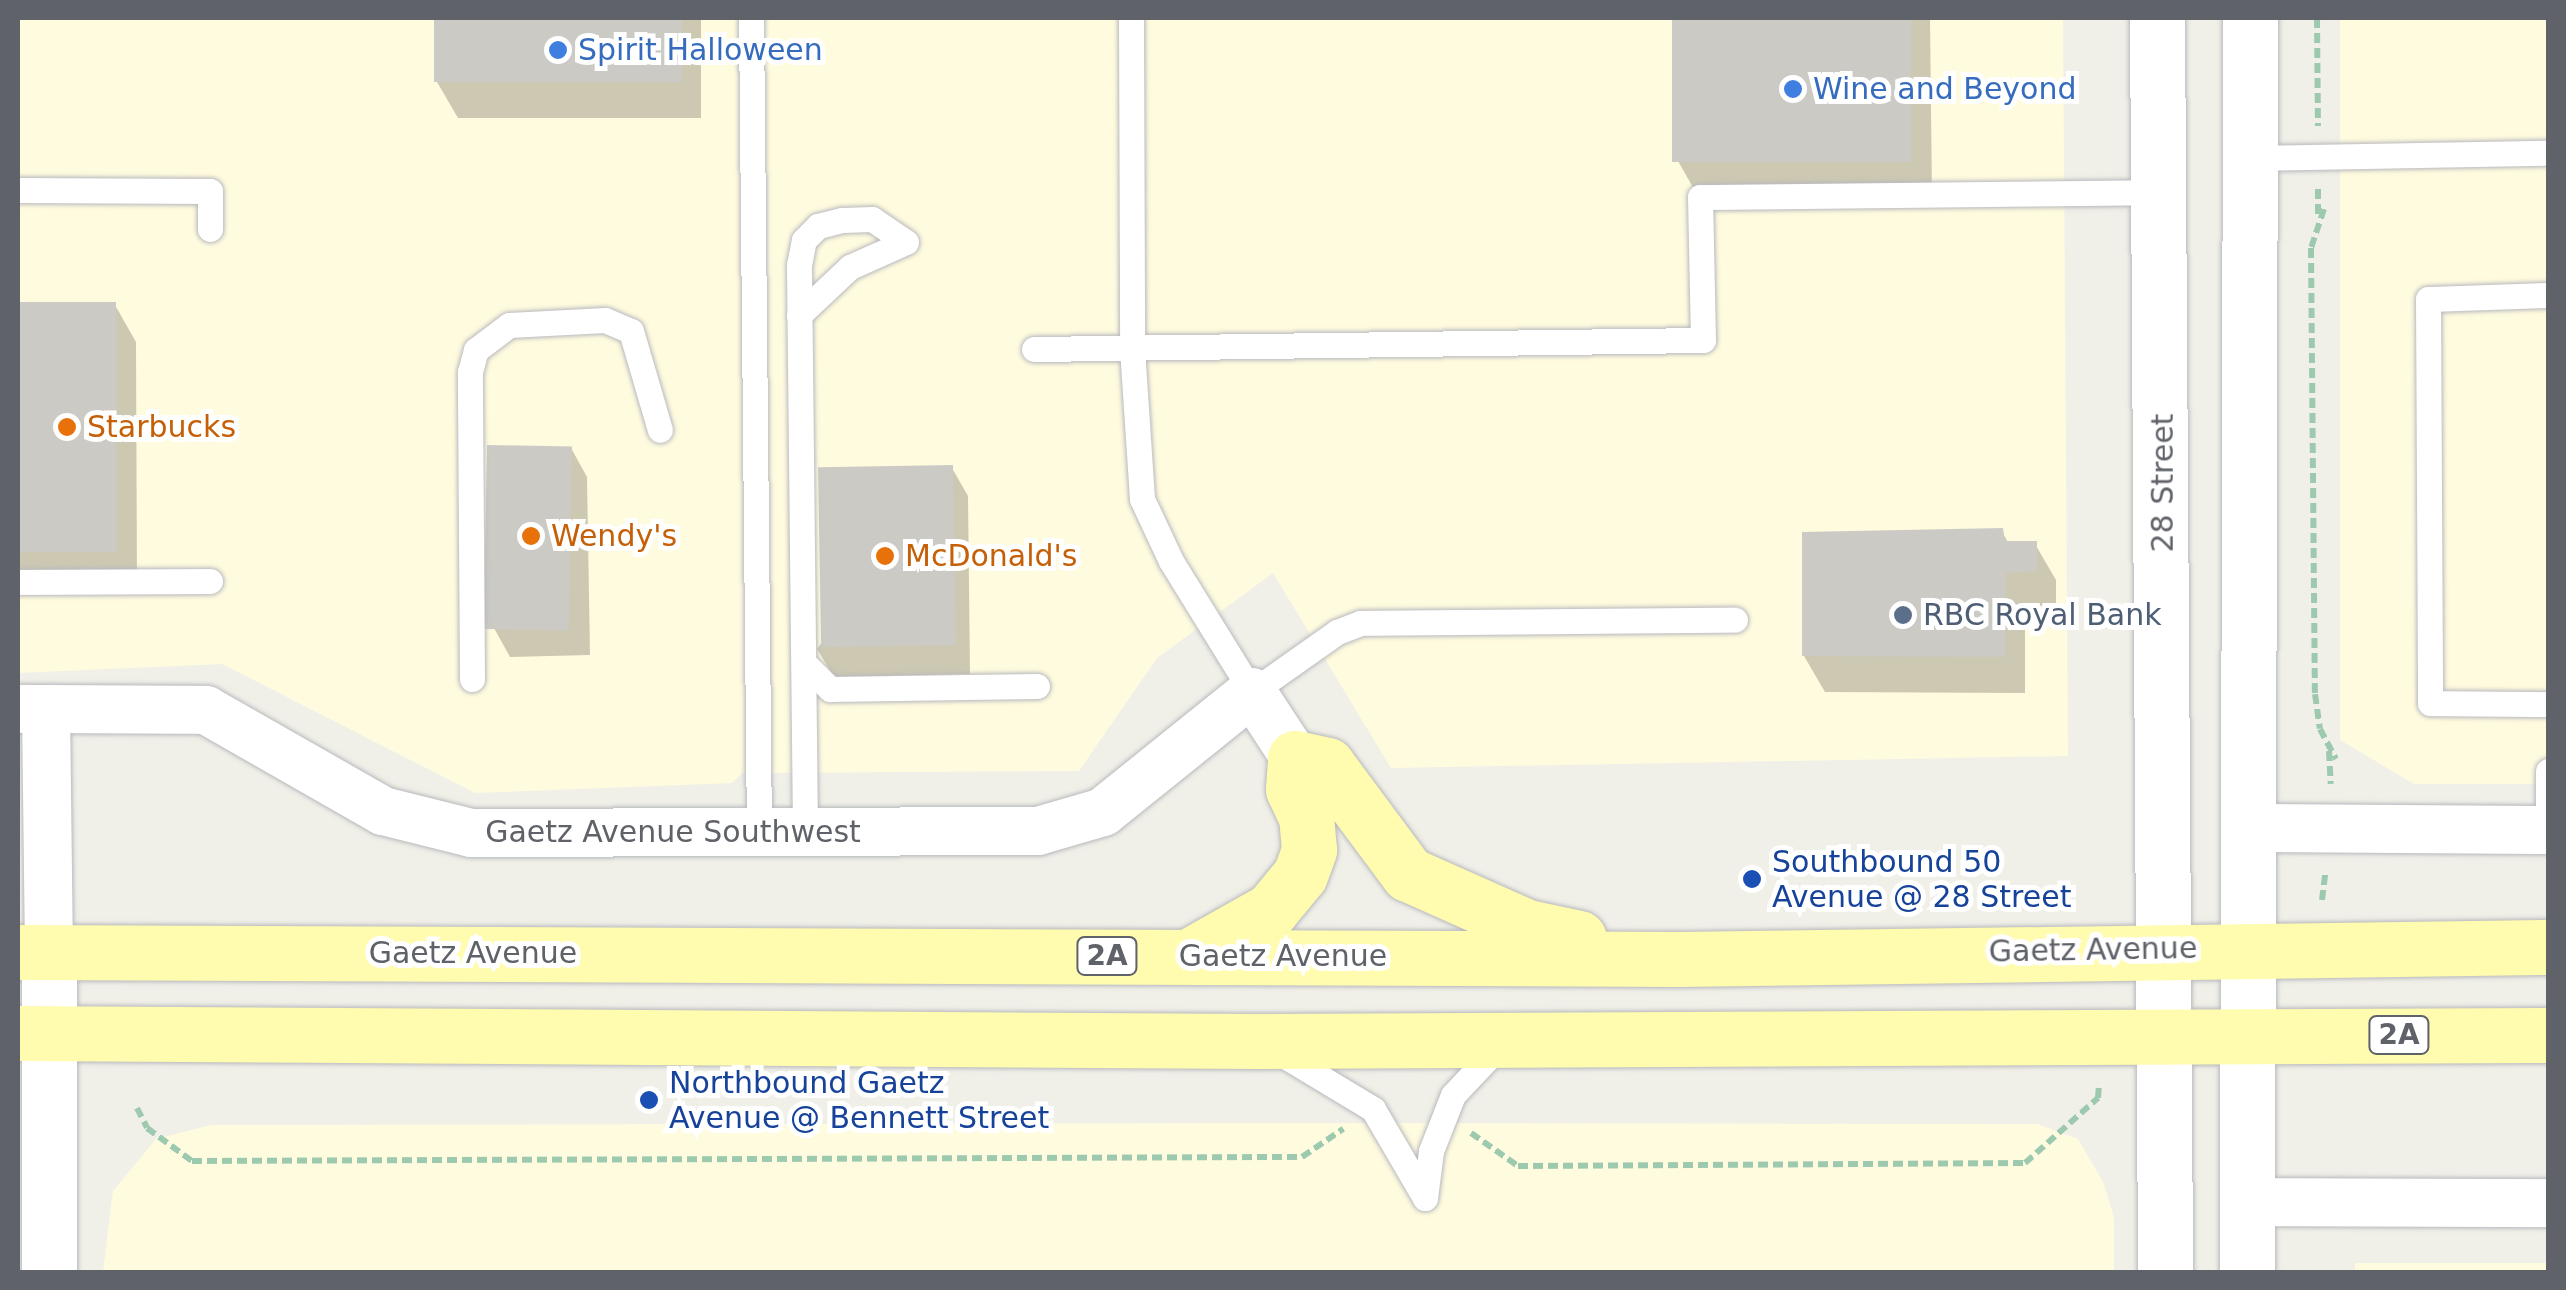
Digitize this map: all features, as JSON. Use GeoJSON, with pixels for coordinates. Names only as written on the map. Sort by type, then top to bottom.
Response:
{"type":"FeatureCollection","features":[{"type":"Feature","properties":{"kind":"main road"},"geometry":{"type":"LineString","coordinates":[[1190,956],[1271,910],[1300,874],[1308,850],[1306,818],[1293,789],[1294,758],[1327,765],[1408,874],[1527,927],[1678,958]]}},
{"type":"Feature","properties":{"kind":"main road","name":"Gaetz Avenue"},"geometry":{"type":"LineString","coordinates":[[33,952],[1678,958],[2250,947],[2548,947]]}},
{"type":"Feature","properties":{"kind":"main road","name":"2A"},"geometry":{"type":"LineString","coordinates":[[33,1033],[1258,1041],[2548,1035]]}},
{"type":"Feature","properties":{"kind":"street","name":"28 Street"},"geometry":{"type":"LineString","coordinates":[[2157,18],[2165,1272]]}},
{"type":"Feature","properties":{"kind":"street"},"geometry":{"type":"LineString","coordinates":[[2247,1272],[2250,18]]}},
{"type":"Feature","properties":{"kind":"street","name":"Gaetz Avenue Southwest"},"geometry":{"type":"LineString","coordinates":[[32,709],[206,710],[383,810],[471,833],[1038,831],[1103,812],[1141,786],[1252,692]]}},
{"type":"Feature","properties":{"kind":"street"},"geometry":{"type":"LineString","coordinates":[[1252,692],[1294,758]]}},
{"type":"Feature","properties":{"kind":"street"},"geometry":{"type":"LineString","coordinates":[[32,709],[33,1204],[49,1272]]}},
{"type":"Feature","properties":{"kind":"street"},"geometry":{"type":"LineString","coordinates":[[2251,828],[2548,830]]}},
{"type":"Feature","properties":{"kind":"street"},"geometry":{"type":"LineString","coordinates":[[2246,1202],[2548,1203]]}},
{"type":"Feature","properties":{"kind":"lane"},"geometry":{"type":"LineString","coordinates":[[751,18],[782,833]]}},
{"type":"Feature","properties":{"kind":"lane"},"geometry":{"type":"LineString","coordinates":[[1131,18],[1132,348],[1142,499],[1171,562],[1252,692],[1337,632],[1360,623],[1735,620]]}},
{"type":"Feature","properties":{"kind":"lane"},"geometry":{"type":"LineString","coordinates":[[2250,158],[2548,153]]}},
{"type":"Feature","properties":{"kind":"lane"},"geometry":{"type":"LineString","coordinates":[[18,190],[210,191],[210,229]]}},
{"type":"Feature","properties":{"kind":"lane"},"geometry":{"type":"LineString","coordinates":[[1034,349],[1703,340],[1700,197],[2161,192]]}},
{"type":"Feature","properties":{"kind":"lane"},"geometry":{"type":"LineString","coordinates":[[782,833],[804,663],[799,315],[801,252],[818,226],[872,219],[906,242],[850,267],[799,315]]}},
{"type":"Feature","properties":{"kind":"lane"},"geometry":{"type":"LineString","coordinates":[[2548,295],[2428,299],[2428,356],[2430,702],[2548,704]]}},
{"type":"Feature","properties":{"kind":"lane"},"geometry":{"type":"LineString","coordinates":[[472,679],[470,372],[476,350],[509,325],[605,320],[632,332],[660,430]]}},
{"type":"Feature","properties":{"kind":"lane"},"geometry":{"type":"LineString","coordinates":[[18,582],[210,581]]}},
{"type":"Feature","properties":{"kind":"lane"},"geometry":{"type":"LineString","coordinates":[[804,663],[830,688],[1037,686]]}},
{"type":"Feature","properties":{"kind":"lane"},"geometry":{"type":"LineString","coordinates":[[2548,771],[2548,830]]}},
{"type":"Feature","properties":{"kind":"lane"},"geometry":{"type":"LineString","coordinates":[[1258,1041],[1373,1109],[1424,1198],[1438,1126],[1454,1095],[1505,1040]]}},
{"type":"Feature","properties":{"kind":"path"},"geometry":{"type":"LineString","coordinates":[[2317,18],[2318,117]]}},
{"type":"Feature","properties":{"kind":"path"},"geometry":{"type":"LineString","coordinates":[[2324,209],[2311,248],[2315,694],[2320,729],[2336,759]]}},
{"type":"Feature","properties":{"kind":"path"},"geometry":{"type":"LineString","coordinates":[[2330,911],[2320,884],[2335,866]]}},
{"type":"Feature","properties":{"kind":"path"},"geometry":{"type":"LineString","coordinates":[[1438,1126],[1467,1130],[1518,1166],[2025,1163],[2098,1098]]}},
{"type":"Feature","properties":{"kind":"path"},"geometry":{"type":"LineString","coordinates":[[137,1108],[147,1128],[192,1161],[1302,1157],[1373,1109]]}},
{"type":"Feature","properties":{"kind":"shaded area"},"geometry":{"type":"Polygon","coordinates":[[[18,18],[2063,18],[2068,756],[1391,768],[1273,573],[1157,658],[1079,771],[742,773],[732,783],[475,793],[222,664],[18,673],[18,18]]]}},
{"type":"Feature","properties":{"kind":"shaded area"},"geometry":{"type":"Polygon","coordinates":[[[2340,18],[2548,18],[2548,784],[2414,784],[2340,740],[2340,18]]]}},
{"type":"Feature","properties":{"kind":"shaded area"},"geometry":{"type":"Polygon","coordinates":[[[2037,1124],[2078,1139],[2103,1182],[2114,1217],[2114,1272],[103,1272],[113,1191],[156,1139],[211,1125],[2037,1124]]]}},
{"type":"Feature","properties":{"kind":"shaded area"},"geometry":{"type":"Polygon","coordinates":[[[2355,1263],[2548,1263],[2548,1272],[2355,1272],[2355,1263]]]}},
{"type":"Feature","properties":{"kind":"building","name":"Spirit Halloween"},"geometry":{"type":"Polygon","coordinates":[[[434,18],[682,18],[682,82],[434,82],[434,18]]]}},
{"type":"Feature","properties":{"kind":"building","name":"Wine and Beyond"},"geometry":{"type":"Polygon","coordinates":[[[1672,18],[1911,18],[1911,162],[1672,162],[1672,18]]]}},
{"type":"Feature","properties":{"kind":"building","name":"Starbucks"},"geometry":{"type":"Polygon","coordinates":[[[18,302],[116,302],[116,552],[18,552],[18,302]]]}},
{"type":"Feature","properties":{"kind":"building","name":"Wendy's"},"geometry":{"type":"Polygon","coordinates":[[[487,445],[572,446],[569,630],[484,629],[487,445]]]}},
{"type":"Feature","properties":{"kind":"building","name":"McDonald's"},"geometry":{"type":"Polygon","coordinates":[[[953,465],[956,645],[821,647],[818,467],[953,465]]]}},
{"type":"Feature","properties":{"kind":"building","name":"RBC Royal Bank"},"geometry":{"type":"Polygon","coordinates":[[[2003,528],[2005,541],[2037,541],[2037,571],[2006,573],[2005,657],[1802,656],[1802,532],[2003,528]]]}},
{"type":"Feature","properties":{"kind":"place","name":"Spirit Halloween"},"geometry":{"type":"Point","coordinates":[558,50]}},
{"type":"Feature","properties":{"kind":"place","name":"Wine and Beyond"},"geometry":{"type":"Point","coordinates":[1793,89]}},
{"type":"Feature","properties":{"kind":"place","name":"Starbucks"},"geometry":{"type":"Point","coordinates":[67,427]}},
{"type":"Feature","properties":{"kind":"place","name":"Wendy's"},"geometry":{"type":"Point","coordinates":[531,536]}},
{"type":"Feature","properties":{"kind":"place","name":"McDonald's"},"geometry":{"type":"Point","coordinates":[885,556]}},
{"type":"Feature","properties":{"kind":"place","name":"RBC Royal Bank"},"geometry":{"type":"Point","coordinates":[1903,615]}},
{"type":"Feature","properties":{"kind":"place","name":"Southbound 50 Avenue @ 28 Street"},"geometry":{"type":"Point","coordinates":[1752,879]}},
{"type":"Feature","properties":{"kind":"place","name":"Northbound Gaetz Avenue @ Bennett Street"},"geometry":{"type":"Point","coordinates":[649,1100]}}]}
